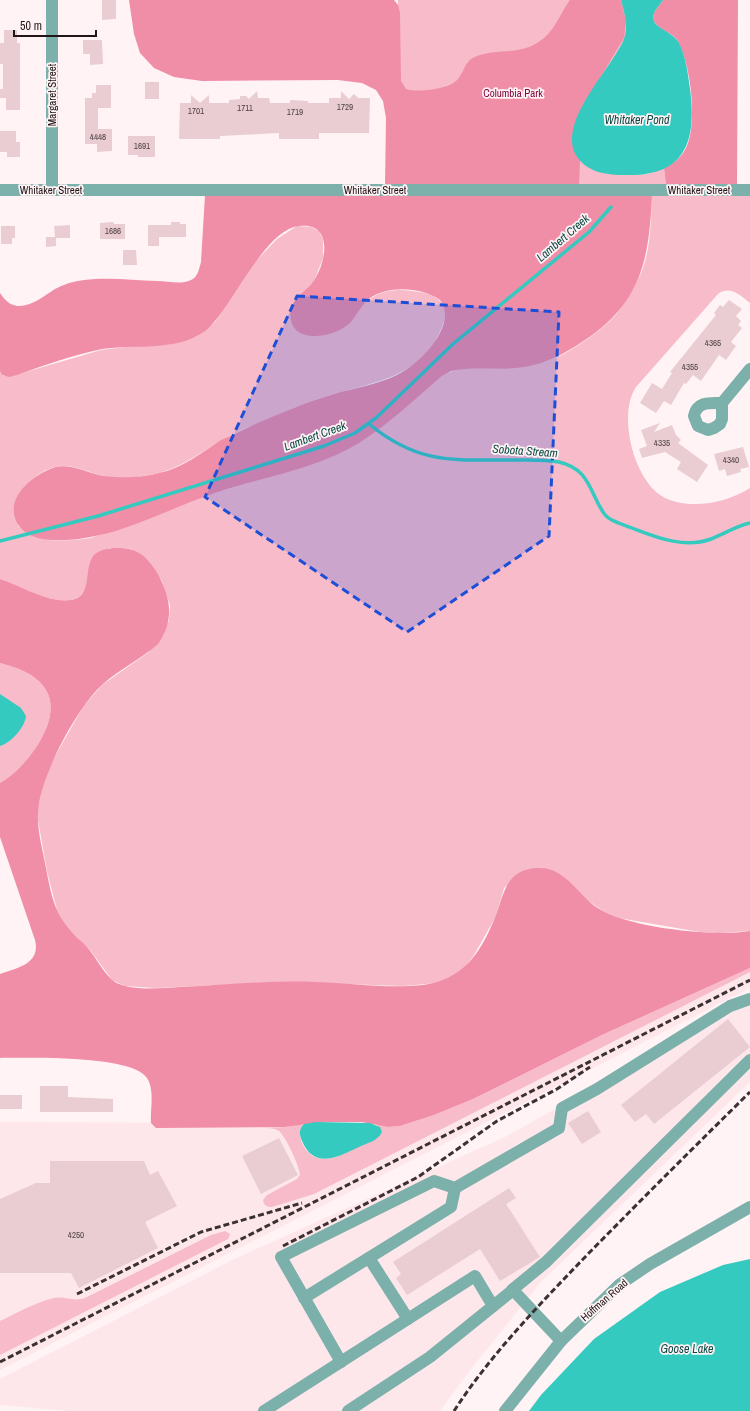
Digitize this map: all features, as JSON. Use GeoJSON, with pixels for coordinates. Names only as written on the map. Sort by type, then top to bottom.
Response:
{"type":"FeatureCollection","features":[{"type":"Feature","properties":{"kind":"street","name":"Margaret Street"},"geometry":{"type":"LineString","coordinates":[[52,0],[52,190]]}},
{"type":"Feature","properties":{"kind":"street","name":"Whitaker Street"},"geometry":{"type":"LineString","coordinates":[[0,190],[750,190]]}},
{"type":"Feature","properties":{"kind":"street"},"geometry":{"type":"LineString","coordinates":[[722,404],[750,369]]}},
{"type":"Feature","properties":{"kind":"street"},"geometry":{"type":"LineString","coordinates":[[304,1298],[451,1207],[455,1188],[559,1128],[562,1108],[597,1089],[730,1006],[750,999]]}},
{"type":"Feature","properties":{"kind":"street"},"geometry":{"type":"LineString","coordinates":[[348,1411],[430,1357],[546,1262],[750,1060]]}},
{"type":"Feature","properties":{"kind":"street"},"geometry":{"type":"LineString","coordinates":[[341,1362],[281,1257],[434,1181],[455,1188]]}},
{"type":"Feature","properties":{"kind":"street","name":"Hoffman Road"},"geometry":{"type":"LineString","coordinates":[[505,1411],[561,1341],[619,1285],[650,1264],[750,1207]]}},
{"type":"Feature","properties":{"kind":"street"},"geometry":{"type":"LineString","coordinates":[[369,1258],[408,1319]]}},
{"type":"Feature","properties":{"kind":"street"},"geometry":{"type":"LineString","coordinates":[[264,1411],[475,1276],[493,1306]]}},
{"type":"Feature","properties":{"kind":"street"},"geometry":{"type":"LineString","coordinates":[[512,1290],[561,1341]]}},
{"type":"Feature","properties":{"kind":"highlighted area"},"geometry":{"type":"Polygon","coordinates":[[[297,296],[559,312],[549,536],[407,632],[205,497],[297,296]]]}},
{"type":"Feature","properties":{"kind":"shaded area"},"geometry":{"type":"Polygon","coordinates":[[[750,971],[750,988],[0,1370],[0,1122],[281,1123],[317,1191],[750,971]]]}},
{"type":"Feature","properties":{"kind":"shaded area"},"geometry":{"type":"Polygon","coordinates":[[[750,1000],[750,1082],[541,1282],[471,1369],[440,1411],[71,1411],[0,1405],[0,1379],[234,1259],[507,1136],[750,1000]]]}},
{"type":"Feature","properties":{"kind":"green space"},"geometry":{"type":"Polygon","coordinates":[[[129,0],[394,0],[398,5],[400,13],[401,81],[406,89],[418,91],[442,88],[449,85],[458,79],[466,64],[471,59],[480,55],[513,51],[536,44],[548,34],[570,0],[621,0],[626,22],[624,38],[586,101],[576,122],[573,134],[575,150],[580,160],[579,185],[385,185],[386,118],[383,101],[376,90],[362,83],[338,80],[202,81],[174,77],[154,68],[140,53],[134,34],[129,0]]]}},
{"type":"Feature","properties":{"kind":"green space","name":"Columbia Park"},"geometry":{"type":"Polygon","coordinates":[[[398,0],[627,0],[627,175],[648,174],[664,168],[666,185],[398,185],[398,0]]]}},
{"type":"Feature","properties":{"kind":"green space"},"geometry":{"type":"Polygon","coordinates":[[[663,0],[738,0],[737,185],[666,185],[664,168],[671,165],[682,155],[686,148],[690,138],[692,110],[689,78],[682,50],[675,37],[659,27],[653,18],[654,12],[663,0]]]}},
{"type":"Feature","properties":{"kind":"green space"},"geometry":{"type":"Polygon","coordinates":[[[205,195],[652,195],[651,219],[644,260],[638,279],[629,296],[617,312],[602,327],[568,351],[532,366],[506,369],[469,369],[451,371],[442,376],[370,436],[325,460],[215,493],[115,531],[73,540],[51,540],[29,535],[17,523],[14,510],[15,502],[23,488],[43,472],[64,466],[77,468],[104,476],[138,477],[168,471],[192,460],[221,440],[283,412],[324,397],[374,384],[397,375],[406,370],[425,354],[434,344],[440,333],[444,321],[444,310],[440,300],[424,292],[405,289],[386,291],[370,298],[350,323],[332,333],[308,336],[296,330],[292,325],[291,319],[292,306],[297,298],[316,277],[323,260],[324,251],[322,235],[317,230],[310,226],[299,226],[286,231],[273,241],[248,272],[226,307],[215,321],[205,331],[194,338],[169,345],[91,351],[17,375],[9,377],[2,375],[0,371],[0,293],[6,301],[13,305],[20,306],[34,302],[55,289],[80,280],[111,279],[179,283],[191,280],[197,275],[201,262],[205,195]]]}},
{"type":"Feature","properties":{"kind":"green space"},"geometry":{"type":"Polygon","coordinates":[[[652,195],[750,195],[750,303],[735,292],[727,291],[718,294],[636,387],[631,399],[628,414],[632,447],[637,464],[654,490],[665,498],[686,504],[709,503],[731,498],[750,488],[750,931],[719,933],[700,932],[619,918],[603,911],[542,868],[526,870],[504,888],[495,918],[474,955],[463,970],[451,978],[436,983],[404,986],[282,982],[155,988],[125,986],[112,980],[91,951],[66,927],[57,910],[47,871],[38,820],[38,807],[43,783],[50,765],[83,707],[102,685],[149,652],[169,621],[170,605],[162,581],[147,560],[131,549],[110,548],[96,553],[92,560],[87,586],[80,595],[71,600],[46,598],[0,579],[0,371],[3,376],[12,376],[101,350],[134,346],[166,345],[197,336],[215,322],[256,261],[277,239],[297,226],[311,227],[319,231],[323,239],[323,258],[314,281],[295,301],[295,328],[301,333],[313,335],[332,331],[346,321],[365,302],[387,291],[416,291],[431,295],[443,304],[445,311],[444,322],[432,345],[421,358],[409,368],[395,375],[293,408],[234,434],[188,461],[160,473],[138,477],[119,478],[64,466],[51,468],[39,474],[33,478],[19,493],[18,526],[26,532],[43,539],[62,541],[91,538],[211,494],[303,467],[341,452],[375,431],[442,376],[450,372],[469,368],[507,368],[531,365],[562,355],[598,331],[613,318],[625,303],[641,273],[647,254],[650,234],[652,195]]]}},
{"type":"Feature","properties":{"kind":"green space"},"geometry":{"type":"Polygon","coordinates":[[[115,548],[129,549],[140,553],[148,560],[156,571],[168,599],[169,617],[167,626],[158,644],[103,684],[82,709],[61,744],[52,763],[40,798],[38,813],[38,825],[47,876],[52,897],[60,916],[65,924],[92,953],[104,971],[114,981],[133,988],[165,988],[282,982],[410,986],[437,982],[449,978],[459,971],[476,954],[489,932],[503,894],[512,879],[526,870],[537,868],[556,872],[564,877],[585,898],[601,910],[632,922],[674,930],[695,932],[735,933],[750,931],[750,968],[604,1034],[473,1099],[434,1115],[400,1126],[388,1127],[362,1122],[322,1122],[285,1127],[156,1128],[151,1123],[151,1088],[147,1078],[138,1071],[122,1065],[78,1059],[0,1058],[0,974],[26,964],[31,960],[36,948],[35,940],[0,837],[0,783],[19,768],[38,744],[45,731],[51,706],[48,694],[40,682],[28,673],[0,663],[0,579],[35,594],[58,600],[71,600],[79,597],[84,592],[91,560],[95,554],[99,551],[115,548]]]}},
{"type":"Feature","properties":{"kind":"green space"},"geometry":{"type":"Polygon","coordinates":[[[0,663],[28,673],[40,682],[48,694],[51,706],[45,731],[38,744],[19,768],[0,783],[0,663]]]}},
{"type":"Feature","properties":{"kind":"green space"},"geometry":{"type":"Polygon","coordinates":[[[750,968],[750,972],[314,1194],[272,1207],[264,1204],[263,1200],[267,1195],[297,1179],[300,1175],[295,1158],[282,1134],[276,1129],[263,1128],[304,1124],[301,1128],[300,1138],[308,1152],[320,1159],[336,1157],[348,1151],[378,1125],[374,1124],[388,1127],[400,1126],[434,1115],[473,1099],[604,1034],[750,968]]]}},
{"type":"Feature","properties":{"kind":"green space"},"geometry":{"type":"Polygon","coordinates":[[[225,1231],[230,1234],[228,1239],[0,1355],[0,1321],[40,1302],[54,1298],[85,1298],[211,1235],[225,1231]]]}},
{"type":"Feature","properties":{"kind":"water","name":"Whitaker Pond"},"geometry":{"type":"Polygon","coordinates":[[[621,0],[663,0],[654,12],[653,18],[658,26],[673,36],[679,43],[685,60],[689,83],[692,108],[691,125],[688,140],[683,153],[674,163],[661,170],[645,174],[612,174],[593,170],[582,163],[578,158],[573,144],[573,129],[579,113],[624,39],[626,24],[621,0]]]}},
{"type":"Feature","properties":{"kind":"water"},"geometry":{"type":"Polygon","coordinates":[[[0,694],[21,708],[26,716],[23,725],[17,734],[9,742],[0,746],[0,694]]]}},
{"type":"Feature","properties":{"kind":"water"},"geometry":{"type":"Polygon","coordinates":[[[316,1122],[370,1123],[380,1127],[382,1132],[375,1140],[343,1154],[327,1159],[320,1158],[313,1156],[307,1150],[300,1134],[300,1130],[304,1124],[316,1122]]]}},
{"type":"Feature","properties":{"kind":"water","name":"Goose Lake"},"geometry":{"type":"Polygon","coordinates":[[[750,1259],[750,1411],[529,1411],[541,1395],[594,1339],[660,1292],[723,1265],[750,1259]]]}},
{"type":"Feature","properties":{"kind":"building"},"geometry":{"type":"Polygon","coordinates":[[[102,0],[116,0],[116,19],[102,20],[102,0]]]}},
{"type":"Feature","properties":{"kind":"building"},"geometry":{"type":"Polygon","coordinates":[[[4,30],[17,30],[17,43],[20,43],[20,110],[6,110],[6,98],[0,98],[0,89],[3,89],[3,64],[0,64],[0,43],[4,43],[4,30]]]}},
{"type":"Feature","properties":{"kind":"building"},"geometry":{"type":"Polygon","coordinates":[[[83,40],[102,40],[103,64],[90,65],[90,54],[83,54],[83,40]]]}},
{"type":"Feature","properties":{"kind":"building"},"geometry":{"type":"Polygon","coordinates":[[[145,82],[159,82],[159,99],[145,99],[145,82]]]}},
{"type":"Feature","properties":{"kind":"building"},"geometry":{"type":"Polygon","coordinates":[[[96,85],[111,85],[111,108],[98,108],[98,129],[112,129],[112,151],[97,152],[97,144],[85,144],[85,98],[92,98],[92,93],[96,93],[96,85]]]}},
{"type":"Feature","properties":{"kind":"building"},"geometry":{"type":"Polygon","coordinates":[[[257,91],[258,98],[269,98],[270,103],[290,103],[290,100],[308,101],[308,103],[329,103],[329,98],[341,98],[341,91],[349,99],[354,94],[358,98],[370,98],[369,133],[319,133],[319,139],[279,139],[279,133],[220,136],[220,139],[179,139],[180,103],[191,103],[191,95],[200,103],[209,95],[209,103],[229,103],[229,100],[240,99],[240,96],[246,96],[249,99],[257,91]]]}},
{"type":"Feature","properties":{"kind":"building"},"geometry":{"type":"Polygon","coordinates":[[[0,131],[16,131],[16,142],[20,142],[20,157],[7,157],[7,152],[0,152],[0,131]]]}},
{"type":"Feature","properties":{"kind":"building"},"geometry":{"type":"Polygon","coordinates":[[[128,136],[155,136],[155,157],[138,157],[138,155],[128,155],[128,136]]]}},
{"type":"Feature","properties":{"kind":"building"},"geometry":{"type":"Polygon","coordinates":[[[113,222],[114,224],[125,224],[125,239],[100,239],[100,223],[113,222]]]}},
{"type":"Feature","properties":{"kind":"building"},"geometry":{"type":"Polygon","coordinates":[[[171,222],[186,224],[186,237],[159,237],[159,246],[148,246],[148,225],[171,225],[171,222]]]}},
{"type":"Feature","properties":{"kind":"building"},"geometry":{"type":"Polygon","coordinates":[[[70,225],[70,238],[56,238],[56,246],[46,247],[46,237],[55,237],[54,226],[70,225]]]}},
{"type":"Feature","properties":{"kind":"building"},"geometry":{"type":"Polygon","coordinates":[[[1,226],[15,226],[15,238],[12,238],[12,244],[1,244],[1,226]]]}},
{"type":"Feature","properties":{"kind":"building"},"geometry":{"type":"Polygon","coordinates":[[[123,250],[136,250],[137,265],[123,265],[123,250]]]}},
{"type":"Feature","properties":{"kind":"building"},"geometry":{"type":"Polygon","coordinates":[[[729,300],[742,309],[736,316],[741,321],[738,325],[742,328],[731,342],[736,346],[726,360],[719,355],[701,381],[693,375],[686,384],[684,383],[671,405],[664,401],[656,413],[640,403],[652,383],[662,389],[672,373],[670,372],[716,315],[714,313],[720,305],[723,307],[729,300]]]}},
{"type":"Feature","properties":{"kind":"building"},"geometry":{"type":"Polygon","coordinates":[[[660,423],[654,432],[672,425],[676,435],[681,440],[678,443],[708,465],[697,482],[677,469],[681,462],[665,452],[642,458],[639,449],[647,446],[641,430],[660,423]]]}},
{"type":"Feature","properties":{"kind":"building"},"geometry":{"type":"Polygon","coordinates":[[[743,447],[749,467],[740,469],[741,472],[727,476],[725,469],[719,471],[714,454],[743,447]]]}},
{"type":"Feature","properties":{"kind":"building"},"geometry":{"type":"Polygon","coordinates":[[[728,1019],[750,1047],[654,1124],[646,1114],[635,1122],[621,1105],[728,1019]]]}},
{"type":"Feature","properties":{"kind":"building"},"geometry":{"type":"Polygon","coordinates":[[[40,1086],[68,1086],[68,1097],[113,1099],[113,1112],[40,1112],[40,1086]]]}},
{"type":"Feature","properties":{"kind":"building"},"geometry":{"type":"Polygon","coordinates":[[[0,1095],[22,1095],[22,1109],[0,1109],[0,1095]]]}},
{"type":"Feature","properties":{"kind":"building"},"geometry":{"type":"Polygon","coordinates":[[[588,1111],[601,1132],[582,1144],[568,1123],[588,1111]]]}},
{"type":"Feature","properties":{"kind":"building"},"geometry":{"type":"Polygon","coordinates":[[[279,1138],[298,1175],[261,1194],[242,1156],[279,1138]]]}},
{"type":"Feature","properties":{"kind":"building"},"geometry":{"type":"Polygon","coordinates":[[[50,1161],[144,1161],[150,1175],[158,1171],[177,1206],[145,1222],[158,1248],[79,1288],[71,1273],[0,1273],[0,1199],[36,1183],[50,1183],[50,1161]]]}},
{"type":"Feature","properties":{"kind":"building"},"geometry":{"type":"Polygon","coordinates":[[[509,1188],[516,1198],[506,1204],[540,1257],[500,1281],[480,1249],[407,1295],[396,1278],[401,1274],[393,1262],[509,1188]]]}},
{"type":"Feature","properties":{"kind":"waterway","name":"Lambert Creek"},"geometry":{"type":"LineString","coordinates":[[0,541],[98,516],[324,446],[355,433],[376,418],[453,344],[589,232],[611,207]]}},
{"type":"Feature","properties":{"kind":"waterway","name":"Sobota Stream"},"geometry":{"type":"LineString","coordinates":[[369,424],[403,446],[420,453],[436,457],[470,460],[541,460],[569,465],[577,470],[587,481],[598,504],[608,518],[620,524],[670,541],[691,543],[701,542],[750,523]]}},
{"type":"Feature","properties":{"kind":"railway"},"geometry":{"type":"LineString","coordinates":[[0,1362],[750,980]]}},
{"type":"Feature","properties":{"kind":"railway"},"geometry":{"type":"LineString","coordinates":[[283,1246],[418,1177],[497,1121],[557,1089],[590,1067]]}},
{"type":"Feature","properties":{"kind":"railway"},"geometry":{"type":"LineString","coordinates":[[454,1411],[484,1369],[569,1273],[750,1092]]}},
{"type":"Feature","properties":{"kind":"railway"},"geometry":{"type":"LineString","coordinates":[[77,1294],[201,1232],[302,1203]]}}]}
